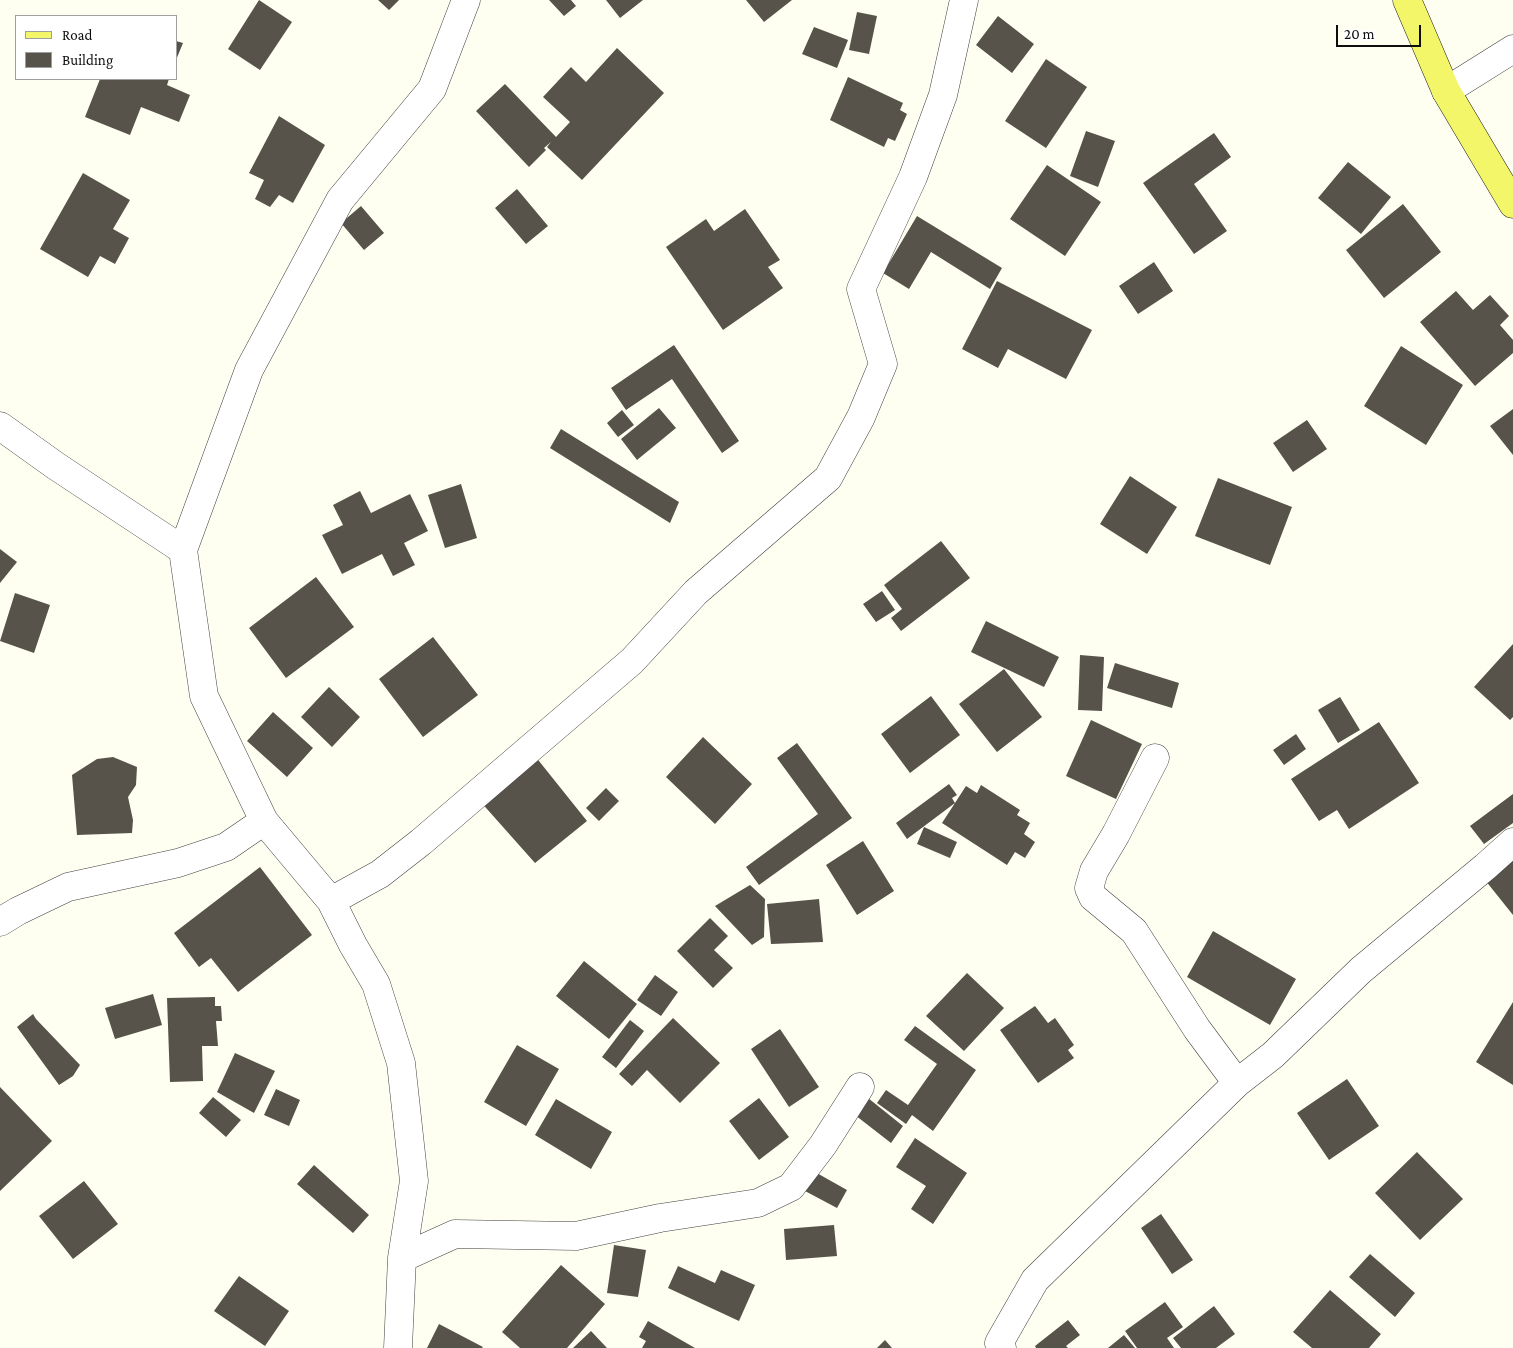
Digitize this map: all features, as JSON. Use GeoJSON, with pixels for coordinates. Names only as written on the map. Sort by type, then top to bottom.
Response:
{"type":"FeatureCollection","features":[{"type":"Feature","properties":{"kind":"main road"},"geometry":{"type":"LineString","coordinates":[[1407,0],[1446,91],[1513,204]]}},
{"type":"Feature","properties":{"kind":"street"},"geometry":{"type":"LineString","coordinates":[[398,1348],[402,1258],[414,1181],[401,1063],[376,984],[352,945],[331,901],[264,821],[204,696],[183,550],[249,370],[340,200],[432,89],[466,0]]}},
{"type":"Feature","properties":{"kind":"street"},"geometry":{"type":"LineString","coordinates":[[331,901],[380,874],[421,842],[632,661],[696,592],[828,478],[861,417],[883,364],[860,289],[913,177],[940,104],[964,0]]}},
{"type":"Feature","properties":{"kind":"street"},"geometry":{"type":"LineString","coordinates":[[1446,91],[1513,49]]}},
{"type":"Feature","properties":{"kind":"street"},"geometry":{"type":"LineString","coordinates":[[0,426],[56,466],[183,550]]}},
{"type":"Feature","properties":{"kind":"street"},"geometry":{"type":"LineString","coordinates":[[1155,758],[1116,834],[1094,871],[1089,888],[1093,897],[1134,931],[1197,1029],[1237,1084]]}},
{"type":"Feature","properties":{"kind":"street"},"geometry":{"type":"LineString","coordinates":[[0,922],[18,911],[68,887],[178,863],[226,847],[264,821]]}},
{"type":"Feature","properties":{"kind":"street"},"geometry":{"type":"LineString","coordinates":[[1002,1348],[999,1343],[1035,1280],[1237,1084],[1273,1055],[1361,970],[1513,842]]}},
{"type":"Feature","properties":{"kind":"street"},"geometry":{"type":"LineString","coordinates":[[402,1258],[455,1234],[576,1236],[660,1218],[758,1203],[791,1187],[823,1146],[860,1087]]}},
{"type":"Feature","properties":{"kind":"building"},"geometry":{"type":"Polygon","coordinates":[[[259,0],[292,22],[260,70],[228,49],[259,0]]]}},
{"type":"Feature","properties":{"kind":"building"},"geometry":{"type":"Polygon","coordinates":[[[378,0],[399,0],[389,10],[378,0]]]}},
{"type":"Feature","properties":{"kind":"building"},"geometry":{"type":"Polygon","coordinates":[[[549,0],[571,0],[576,6],[564,16],[549,0]]]}},
{"type":"Feature","properties":{"kind":"building"},"geometry":{"type":"Polygon","coordinates":[[[606,0],[643,0],[620,18],[606,0]]]}},
{"type":"Feature","properties":{"kind":"building"},"geometry":{"type":"Polygon","coordinates":[[[746,0],[792,0],[764,22],[746,0]]]}},
{"type":"Feature","properties":{"kind":"building"},"geometry":{"type":"Polygon","coordinates":[[[857,12],[877,16],[869,54],[849,50],[857,12]]]}},
{"type":"Feature","properties":{"kind":"building"},"geometry":{"type":"Polygon","coordinates":[[[998,16],[1034,44],[1012,73],[976,45],[998,16]]]}},
{"type":"Feature","properties":{"kind":"building"},"geometry":{"type":"Polygon","coordinates":[[[814,27],[848,40],[837,68],[802,54],[814,27]]]}},
{"type":"Feature","properties":{"kind":"building"},"geometry":{"type":"Polygon","coordinates":[[[178,42],[183,43],[178,55],[178,42]]]}},
{"type":"Feature","properties":{"kind":"building"},"geometry":{"type":"Polygon","coordinates":[[[617,48],[664,93],[582,180],[547,147],[551,142],[544,148],[546,150],[529,167],[476,111],[505,84],[556,137],[570,122],[543,97],[571,67],[586,82],[617,48]]]}},
{"type":"Feature","properties":{"kind":"building"},"geometry":{"type":"Polygon","coordinates":[[[1046,59],[1087,87],[1046,148],[1005,121],[1046,59]]]}},
{"type":"Feature","properties":{"kind":"building"},"geometry":{"type":"Polygon","coordinates":[[[848,77],[903,103],[900,110],[907,114],[895,141],[888,138],[884,147],[830,120],[848,77]]]}},
{"type":"Feature","properties":{"kind":"building"},"geometry":{"type":"Polygon","coordinates":[[[100,80],[169,80],[167,85],[190,95],[179,122],[141,107],[130,135],[85,117],[100,80]]]}},
{"type":"Feature","properties":{"kind":"building"},"geometry":{"type":"Polygon","coordinates":[[[279,116],[325,145],[293,203],[279,195],[270,207],[255,199],[264,180],[249,173],[279,116]]]}},
{"type":"Feature","properties":{"kind":"building"},"geometry":{"type":"Polygon","coordinates":[[[1086,131],[1115,141],[1098,187],[1070,176],[1086,131]]]}},
{"type":"Feature","properties":{"kind":"building"},"geometry":{"type":"Polygon","coordinates":[[[1214,133],[1231,157],[1194,184],[1227,231],[1194,254],[1143,183],[1214,133]]]}},
{"type":"Feature","properties":{"kind":"building"},"geometry":{"type":"Polygon","coordinates":[[[1348,162],[1391,197],[1361,234],[1318,198],[1348,162]]]}},
{"type":"Feature","properties":{"kind":"building"},"geometry":{"type":"Polygon","coordinates":[[[1047,165],[1101,202],[1065,256],[1010,219],[1047,165]]]}},
{"type":"Feature","properties":{"kind":"building"},"geometry":{"type":"Polygon","coordinates":[[[83,173],[130,200],[113,229],[129,238],[115,264],[100,256],[88,277],[40,249],[83,173]]]}},
{"type":"Feature","properties":{"kind":"building"},"geometry":{"type":"Polygon","coordinates":[[[517,189],[548,226],[526,244],[495,208],[517,189]]]}},
{"type":"Feature","properties":{"kind":"building"},"geometry":{"type":"Polygon","coordinates":[[[1403,204],[1441,252],[1384,298],[1346,250],[1403,204]]]}},
{"type":"Feature","properties":{"kind":"building"},"geometry":{"type":"Polygon","coordinates":[[[361,206],[384,233],[364,250],[341,223],[361,206]]]}},
{"type":"Feature","properties":{"kind":"building"},"geometry":{"type":"Polygon","coordinates":[[[745,209],[780,260],[768,267],[783,288],[723,330],[666,247],[706,219],[714,231],[745,209]]]}},
{"type":"Feature","properties":{"kind":"building"},"geometry":{"type":"Polygon","coordinates":[[[917,216],[1002,268],[990,289],[931,252],[909,289],[883,273],[917,216]]]}},
{"type":"Feature","properties":{"kind":"building"},"geometry":{"type":"Polygon","coordinates":[[[1154,262],[1173,291],[1138,314],[1119,286],[1154,262]]]}},
{"type":"Feature","properties":{"kind":"building"},"geometry":{"type":"Polygon","coordinates":[[[997,281],[1092,330],[1066,379],[1008,349],[998,368],[962,349],[997,281]]]}},
{"type":"Feature","properties":{"kind":"building"},"geometry":{"type":"Polygon","coordinates":[[[1456,291],[1473,310],[1490,295],[1509,316],[1500,325],[1513,340],[1513,353],[1475,386],[1420,322],[1456,291]]]}},
{"type":"Feature","properties":{"kind":"building"},"geometry":{"type":"Polygon","coordinates":[[[674,345],[739,441],[722,453],[672,379],[626,410],[611,388],[674,345]]]}},
{"type":"Feature","properties":{"kind":"building"},"geometry":{"type":"Polygon","coordinates":[[[1401,346],[1463,385],[1426,445],[1364,406],[1401,346]]]}},
{"type":"Feature","properties":{"kind":"building"},"geometry":{"type":"Polygon","coordinates":[[[659,408],[676,428],[637,460],[621,439],[659,408]]]}},
{"type":"Feature","properties":{"kind":"building"},"geometry":{"type":"Polygon","coordinates":[[[1513,409],[1513,455],[1490,426],[1513,409]]]}},
{"type":"Feature","properties":{"kind":"building"},"geometry":{"type":"Polygon","coordinates":[[[622,410],[634,425],[618,437],[607,423],[622,410]]]}},
{"type":"Feature","properties":{"kind":"building"},"geometry":{"type":"Polygon","coordinates":[[[1307,420],[1327,449],[1293,472],[1273,443],[1307,420]]]}},
{"type":"Feature","properties":{"kind":"building"},"geometry":{"type":"Polygon","coordinates":[[[561,429],[679,502],[670,523],[550,448],[561,429]]]}},
{"type":"Feature","properties":{"kind":"building"},"geometry":{"type":"Polygon","coordinates":[[[1130,476],[1177,507],[1147,554],[1100,524],[1130,476]]]}},
{"type":"Feature","properties":{"kind":"building"},"geometry":{"type":"Polygon","coordinates":[[[1218,478],[1292,507],[1270,565],[1195,536],[1218,478]]]}},
{"type":"Feature","properties":{"kind":"building"},"geometry":{"type":"Polygon","coordinates":[[[461,484],[477,538],[445,548],[428,495],[461,484]]]}},
{"type":"Feature","properties":{"kind":"building"},"geometry":{"type":"Polygon","coordinates":[[[360,491],[371,513],[410,494],[428,531],[404,543],[415,565],[393,576],[382,554],[342,574],[322,535],[343,525],[333,505],[360,491]]]}},
{"type":"Feature","properties":{"kind":"building"},"geometry":{"type":"Polygon","coordinates":[[[941,541],[970,578],[901,631],[891,618],[902,609],[884,585],[941,541]]]}},
{"type":"Feature","properties":{"kind":"building"},"geometry":{"type":"Polygon","coordinates":[[[0,549],[17,562],[0,583],[0,549]]]}},
{"type":"Feature","properties":{"kind":"building"},"geometry":{"type":"Polygon","coordinates":[[[316,577],[354,627],[286,678],[249,628],[316,577]]]}},
{"type":"Feature","properties":{"kind":"building"},"geometry":{"type":"Polygon","coordinates":[[[882,591],[895,610],[876,622],[863,604],[882,591]]]}},
{"type":"Feature","properties":{"kind":"building"},"geometry":{"type":"Polygon","coordinates":[[[15,593],[50,605],[34,653],[0,641],[15,593]]]}},
{"type":"Feature","properties":{"kind":"building"},"geometry":{"type":"Polygon","coordinates":[[[986,621],[1059,657],[1044,687],[971,652],[986,621]]]}},
{"type":"Feature","properties":{"kind":"building"},"geometry":{"type":"Polygon","coordinates":[[[433,637],[478,695],[423,737],[379,679],[433,637]]]}},
{"type":"Feature","properties":{"kind":"building"},"geometry":{"type":"Polygon","coordinates":[[[1513,644],[1513,717],[1510,720],[1474,687],[1513,644]]]}},
{"type":"Feature","properties":{"kind":"building"},"geometry":{"type":"Polygon","coordinates":[[[1080,655],[1104,657],[1102,711],[1078,710],[1080,655]]]}},
{"type":"Feature","properties":{"kind":"building"},"geometry":{"type":"Polygon","coordinates":[[[1115,663],[1179,683],[1172,708],[1107,688],[1115,663]]]}},
{"type":"Feature","properties":{"kind":"building"},"geometry":{"type":"Polygon","coordinates":[[[1004,669],[1042,717],[997,752],[959,704],[1004,669]]]}},
{"type":"Feature","properties":{"kind":"building"},"geometry":{"type":"Polygon","coordinates":[[[329,687],[360,717],[332,747],[301,717],[329,687]]]}},
{"type":"Feature","properties":{"kind":"building"},"geometry":{"type":"Polygon","coordinates":[[[931,696],[960,735],[910,773],[881,734],[931,696]]]}},
{"type":"Feature","properties":{"kind":"building"},"geometry":{"type":"Polygon","coordinates":[[[1340,697],[1360,730],[1338,743],[1318,710],[1340,697]]]}},
{"type":"Feature","properties":{"kind":"building"},"geometry":{"type":"Polygon","coordinates":[[[273,712],[313,748],[287,777],[247,741],[273,712]]]}},
{"type":"Feature","properties":{"kind":"building"},"geometry":{"type":"Polygon","coordinates":[[[1091,720],[1142,744],[1116,799],[1066,776],[1091,720]]]}},
{"type":"Feature","properties":{"kind":"building"},"geometry":{"type":"Polygon","coordinates":[[[1379,722],[1419,783],[1349,829],[1337,810],[1319,821],[1291,779],[1379,722]]]}},
{"type":"Feature","properties":{"kind":"building"},"geometry":{"type":"Polygon","coordinates":[[[1296,734],[1306,749],[1284,765],[1273,750],[1296,734]]]}},
{"type":"Feature","properties":{"kind":"building"},"geometry":{"type":"Polygon","coordinates":[[[703,737],[752,784],[715,824],[666,777],[703,737]]]}},
{"type":"Feature","properties":{"kind":"building"},"geometry":{"type":"Polygon","coordinates":[[[797,743],[852,818],[759,885],[746,867],[818,814],[777,758],[797,743]]]}},
{"type":"Feature","properties":{"kind":"building"},"geometry":{"type":"Polygon","coordinates":[[[535,756],[587,821],[535,863],[479,800],[535,756]]]}},
{"type":"Feature","properties":{"kind":"building"},"geometry":{"type":"Polygon","coordinates":[[[113,757],[137,767],[136,785],[128,797],[133,820],[132,833],[77,835],[72,775],[97,759],[113,757]]]}},
{"type":"Feature","properties":{"kind":"building"},"geometry":{"type":"Polygon","coordinates":[[[949,784],[957,795],[952,798],[955,803],[907,839],[896,823],[949,784]]]}},
{"type":"Feature","properties":{"kind":"building"},"geometry":{"type":"Polygon","coordinates":[[[981,785],[1020,810],[1017,815],[1030,823],[1024,834],[1035,842],[1025,858],[1015,852],[1007,865],[942,823],[966,786],[977,793],[981,785]]]}},
{"type":"Feature","properties":{"kind":"building"},"geometry":{"type":"Polygon","coordinates":[[[606,788],[619,801],[599,821],[586,808],[606,788]]]}},
{"type":"Feature","properties":{"kind":"building"},"geometry":{"type":"Polygon","coordinates":[[[1513,794],[1513,823],[1484,844],[1470,826],[1513,794]]]}},
{"type":"Feature","properties":{"kind":"building"},"geometry":{"type":"Polygon","coordinates":[[[924,827],[957,842],[950,858],[917,844],[924,827]]]}},
{"type":"Feature","properties":{"kind":"building"},"geometry":{"type":"Polygon","coordinates":[[[863,841],[894,891],[857,915],[826,865],[863,841]]]}},
{"type":"Feature","properties":{"kind":"building"},"geometry":{"type":"Polygon","coordinates":[[[1513,857],[1513,915],[1485,880],[1513,857]]]}},
{"type":"Feature","properties":{"kind":"building"},"geometry":{"type":"Polygon","coordinates":[[[260,867],[312,935],[238,992],[211,958],[199,967],[174,933],[260,867]]]}},
{"type":"Feature","properties":{"kind":"building"},"geometry":{"type":"Polygon","coordinates":[[[750,885],[765,899],[764,937],[752,945],[715,906],[750,885]]]}},
{"type":"Feature","properties":{"kind":"building"},"geometry":{"type":"Polygon","coordinates":[[[819,899],[823,942],[771,944],[767,904],[819,899]]]}},
{"type":"Feature","properties":{"kind":"building"},"geometry":{"type":"Polygon","coordinates":[[[710,918],[728,936],[714,950],[733,968],[713,988],[677,951],[710,918]]]}},
{"type":"Feature","properties":{"kind":"building"},"geometry":{"type":"Polygon","coordinates":[[[1213,931],[1296,979],[1270,1025],[1187,977],[1213,931]]]}},
{"type":"Feature","properties":{"kind":"building"},"geometry":{"type":"Polygon","coordinates":[[[584,961],[637,1004],[609,1039],[556,996],[584,961]]]}},
{"type":"Feature","properties":{"kind":"building"},"geometry":{"type":"Polygon","coordinates":[[[967,973],[1004,1008],[964,1051],[926,1016],[967,973]]]}},
{"type":"Feature","properties":{"kind":"building"},"geometry":{"type":"Polygon","coordinates":[[[655,975],[678,992],[661,1016],[637,1000],[655,975]]]}},
{"type":"Feature","properties":{"kind":"building"},"geometry":{"type":"Polygon","coordinates":[[[153,994],[162,1025],[115,1039],[105,1008],[153,994]]]}},
{"type":"Feature","properties":{"kind":"building"},"geometry":{"type":"Polygon","coordinates":[[[215,997],[215,1006],[221,1006],[222,1021],[216,1021],[218,1046],[202,1046],[203,1081],[170,1082],[167,998],[215,997]]]}},
{"type":"Feature","properties":{"kind":"building"},"geometry":{"type":"Polygon","coordinates":[[[1513,1002],[1513,1085],[1476,1062],[1513,1002]]]}},
{"type":"Feature","properties":{"kind":"building"},"geometry":{"type":"Polygon","coordinates":[[[1035,1006],[1048,1023],[1055,1018],[1074,1045],[1068,1050],[1074,1058],[1038,1083],[1000,1030],[1035,1006]]]}},
{"type":"Feature","properties":{"kind":"building"},"geometry":{"type":"Polygon","coordinates":[[[33,1014],[80,1065],[73,1076],[59,1085],[17,1027],[33,1014]]]}},
{"type":"Feature","properties":{"kind":"building"},"geometry":{"type":"Polygon","coordinates":[[[673,1018],[720,1063],[680,1103],[647,1070],[632,1086],[619,1074],[673,1018]]]}},
{"type":"Feature","properties":{"kind":"building"},"geometry":{"type":"Polygon","coordinates":[[[630,1020],[644,1031],[616,1068],[602,1057],[630,1020]]]}},
{"type":"Feature","properties":{"kind":"building"},"geometry":{"type":"Polygon","coordinates":[[[915,1026],[976,1070],[933,1131],[912,1115],[906,1124],[877,1103],[886,1090],[908,1105],[937,1064],[904,1040],[915,1026]]]}},
{"type":"Feature","properties":{"kind":"building"},"geometry":{"type":"Polygon","coordinates":[[[780,1029],[819,1087],[789,1107],[751,1049],[780,1029]]]}},
{"type":"Feature","properties":{"kind":"building"},"geometry":{"type":"Polygon","coordinates":[[[517,1045],[559,1069],[526,1126],[484,1102],[517,1045]]]}},
{"type":"Feature","properties":{"kind":"building"},"geometry":{"type":"Polygon","coordinates":[[[235,1053],[275,1071],[254,1113],[217,1092],[235,1053]]]}},
{"type":"Feature","properties":{"kind":"building"},"geometry":{"type":"Polygon","coordinates":[[[1347,1079],[1379,1126],[1329,1160],[1297,1113],[1347,1079]]]}},
{"type":"Feature","properties":{"kind":"building"},"geometry":{"type":"Polygon","coordinates":[[[0,1087],[52,1141],[0,1191],[0,1087]]]}},
{"type":"Feature","properties":{"kind":"building"},"geometry":{"type":"Polygon","coordinates":[[[276,1089],[300,1100],[289,1126],[264,1115],[276,1089]]]}},
{"type":"Feature","properties":{"kind":"building"},"geometry":{"type":"Polygon","coordinates":[[[213,1097],[241,1120],[226,1137],[199,1113],[213,1097]]]}},
{"type":"Feature","properties":{"kind":"building"},"geometry":{"type":"Polygon","coordinates":[[[759,1098],[789,1137],[759,1160],[729,1121],[759,1098]]]}},
{"type":"Feature","properties":{"kind":"building"},"geometry":{"type":"Polygon","coordinates":[[[868,1098],[903,1126],[891,1143],[855,1115],[868,1098]]]}},
{"type":"Feature","properties":{"kind":"building"},"geometry":{"type":"Polygon","coordinates":[[[556,1099],[612,1132],[591,1169],[535,1135],[556,1099]]]}},
{"type":"Feature","properties":{"kind":"building"},"geometry":{"type":"Polygon","coordinates":[[[915,1138],[967,1173],[933,1224],[911,1209],[926,1186],[896,1167],[915,1138]]]}},
{"type":"Feature","properties":{"kind":"building"},"geometry":{"type":"Polygon","coordinates":[[[1417,1152],[1463,1199],[1420,1240],[1375,1193],[1417,1152]]]}},
{"type":"Feature","properties":{"kind":"building"},"geometry":{"type":"Polygon","coordinates":[[[314,1165],[369,1215],[353,1233],[297,1184],[314,1165]]]}},
{"type":"Feature","properties":{"kind":"building"},"geometry":{"type":"Polygon","coordinates":[[[815,1172],[847,1190],[837,1208],[805,1191],[815,1172]]]}},
{"type":"Feature","properties":{"kind":"building"},"geometry":{"type":"Polygon","coordinates":[[[84,1181],[118,1224],[73,1259],[39,1216],[84,1181]]]}},
{"type":"Feature","properties":{"kind":"building"},"geometry":{"type":"Polygon","coordinates":[[[1161,1214],[1193,1260],[1172,1274],[1141,1228],[1161,1214]]]}},
{"type":"Feature","properties":{"kind":"building"},"geometry":{"type":"Polygon","coordinates":[[[834,1225],[837,1256],[786,1260],[784,1229],[834,1225]]]}},
{"type":"Feature","properties":{"kind":"building"},"geometry":{"type":"Polygon","coordinates":[[[614,1245],[646,1250],[638,1297],[607,1293],[614,1245]]]}},
{"type":"Feature","properties":{"kind":"building"},"geometry":{"type":"Polygon","coordinates":[[[1370,1254],[1415,1293],[1395,1317],[1349,1277],[1370,1254]]]}},
{"type":"Feature","properties":{"kind":"building"},"geometry":{"type":"Polygon","coordinates":[[[561,1265],[605,1304],[567,1348],[520,1348],[502,1332],[561,1265]]]}},
{"type":"Feature","properties":{"kind":"building"},"geometry":{"type":"Polygon","coordinates":[[[678,1266],[715,1283],[721,1270],[755,1285],[739,1321],[668,1288],[678,1266]]]}},
{"type":"Feature","properties":{"kind":"building"},"geometry":{"type":"Polygon","coordinates":[[[239,1276],[289,1311],[265,1346],[214,1311],[239,1276]]]}},
{"type":"Feature","properties":{"kind":"building"},"geometry":{"type":"Polygon","coordinates":[[[1330,1290],[1381,1334],[1369,1348],[1312,1348],[1293,1332],[1330,1290]]]}},
{"type":"Feature","properties":{"kind":"building"},"geometry":{"type":"Polygon","coordinates":[[[1165,1302],[1183,1327],[1167,1338],[1174,1348],[1137,1348],[1125,1331],[1165,1302]]]}},
{"type":"Feature","properties":{"kind":"building"},"geometry":{"type":"Polygon","coordinates":[[[1214,1306],[1235,1334],[1216,1348],[1181,1348],[1173,1338],[1214,1306]]]}},
{"type":"Feature","properties":{"kind":"building"},"geometry":{"type":"Polygon","coordinates":[[[1068,1320],[1080,1335],[1066,1346],[1068,1348],[1036,1348],[1035,1346],[1068,1320]]]}},
{"type":"Feature","properties":{"kind":"building"},"geometry":{"type":"Polygon","coordinates":[[[648,1321],[695,1348],[642,1348],[646,1341],[639,1337],[648,1321]]]}},
{"type":"Feature","properties":{"kind":"building"},"geometry":{"type":"Polygon","coordinates":[[[439,1324],[483,1347],[427,1348],[439,1324]]]}},
{"type":"Feature","properties":{"kind":"building"},"geometry":{"type":"Polygon","coordinates":[[[591,1331],[607,1348],[573,1348],[591,1331]]]}},
{"type":"Feature","properties":{"kind":"building"},"geometry":{"type":"Polygon","coordinates":[[[1124,1335],[1135,1348],[1108,1348],[1124,1335]]]}},
{"type":"Feature","properties":{"kind":"building"},"geometry":{"type":"Polygon","coordinates":[[[885,1340],[892,1348],[877,1348],[885,1340]]]}}]}
